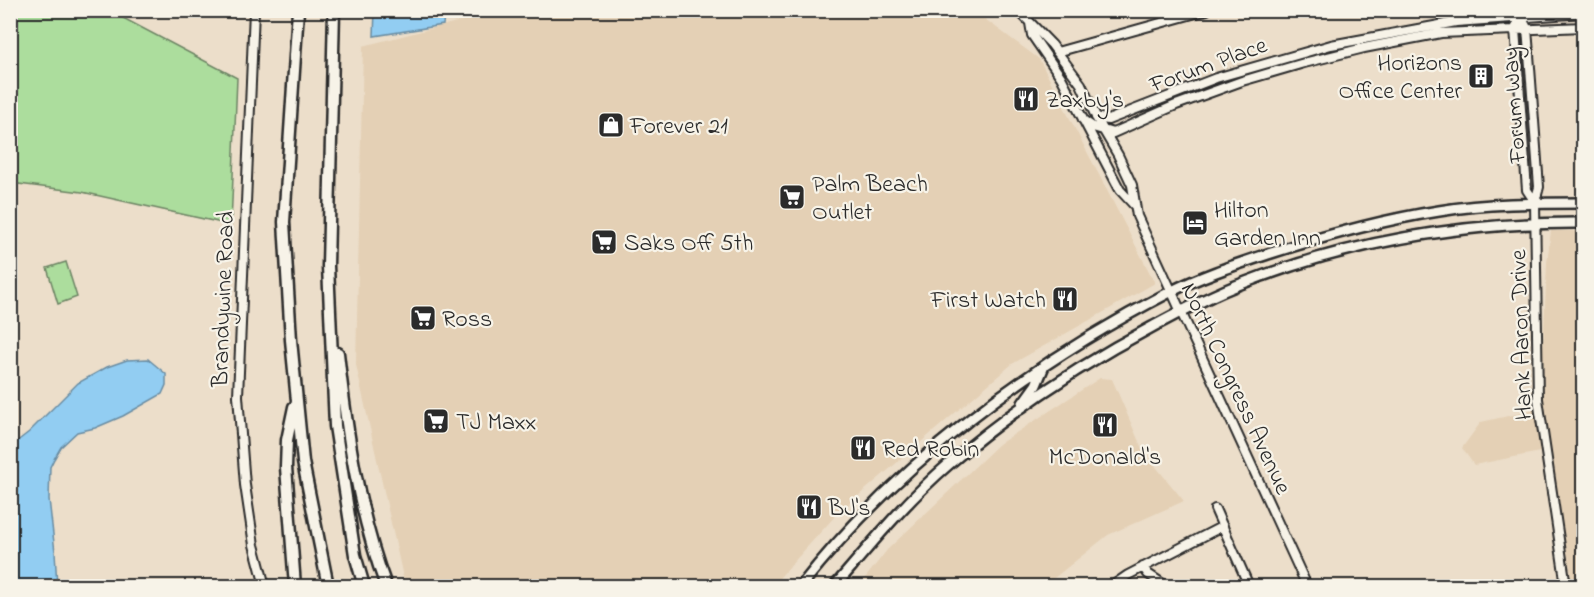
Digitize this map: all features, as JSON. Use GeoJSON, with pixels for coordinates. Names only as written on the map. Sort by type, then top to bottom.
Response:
{"type":"FeatureCollection","features":[{"type":"Feature","properties":{"kind":"highway"},"geometry":{"type":"LineString","coordinates":[[298,10],[284,222],[291,340],[303,462],[328,586]]}},
{"type":"Feature","properties":{"kind":"highway"},"geometry":{"type":"LineString","coordinates":[[334,10],[328,266],[335,426],[355,555],[364,586]]}},
{"type":"Feature","properties":{"kind":"highway"},"geometry":{"type":"LineString","coordinates":[[328,266],[346,420],[359,497],[386,586]]}},
{"type":"Feature","properties":{"kind":"highway"},"geometry":{"type":"LineString","coordinates":[[295,586],[286,467],[287,440],[297,395]]}},
{"type":"Feature","properties":{"kind":"main road"},"geometry":{"type":"LineString","coordinates":[[801,586],[861,517],[907,473],[985,408],[1044,366],[1171,291],[1250,260],[1368,225],[1440,211],[1535,202],[1584,202]]}},
{"type":"Feature","properties":{"kind":"main road"},"geometry":{"type":"LineString","coordinates":[[835,586],[896,516],[947,465],[1014,414],[1092,361],[1181,311],[1247,281],[1365,246],[1434,233],[1536,224],[1584,223]]}},
{"type":"Feature","properties":{"kind":"main road"},"geometry":{"type":"LineString","coordinates":[[1014,414],[1029,396],[1044,366]]}},
{"type":"Feature","properties":{"kind":"street","name":"Brandywine Road"},"geometry":{"type":"LineString","coordinates":[[255,10],[237,396],[245,485],[254,545],[265,586]]}},
{"type":"Feature","properties":{"kind":"street"},"geometry":{"type":"LineString","coordinates":[[1057,52],[1207,10]]}},
{"type":"Feature","properties":{"kind":"street","name":"North Congress Avenue"},"geometry":{"type":"LineString","coordinates":[[1023,12],[1030,23],[1032,35],[1061,77],[1120,190],[1134,205]]}},
{"type":"Feature","properties":{"kind":"street","name":"Forum Place"},"geometry":{"type":"LineString","coordinates":[[1096,117],[1108,120],[1216,78],[1331,45],[1456,22],[1584,13]]}},
{"type":"Feature","properties":{"kind":"street","name":"Forum Way"},"geometry":{"type":"LineString","coordinates":[[1521,16],[1527,28],[1539,187],[1535,202],[1536,224]]}},
{"type":"Feature","properties":{"kind":"street","name":"Forum Way"},"geometry":{"type":"LineString","coordinates":[[1521,16],[1515,28],[1527,190],[1535,202]]}},
{"type":"Feature","properties":{"kind":"street","name":"North Congress Avenue"},"geometry":{"type":"LineString","coordinates":[[1030,23],[1034,24],[1081,84],[1096,117],[1118,155],[1132,184],[1137,216],[1308,586]]}},
{"type":"Feature","properties":{"kind":"street","name":"Forum Place"},"geometry":{"type":"LineString","coordinates":[[1104,130],[1113,133],[1176,105],[1242,81],[1364,48],[1441,33],[1515,28],[1584,27]]}},
{"type":"Feature","properties":{"kind":"street"},"geometry":{"type":"LineString","coordinates":[[1083,120],[1093,127],[1104,130]]}},
{"type":"Feature","properties":{"kind":"street","name":"Hank Aaron Drive"},"geometry":{"type":"LineString","coordinates":[[1536,224],[1538,399],[1566,586]]}},
{"type":"Feature","properties":{"kind":"street"},"geometry":{"type":"LineString","coordinates":[[1215,509],[1249,586]]}},
{"type":"Feature","properties":{"kind":"street"},"geometry":{"type":"LineString","coordinates":[[1112,586],[1143,567],[1223,526]]}},
{"type":"Feature","properties":{"kind":"street"},"geometry":{"type":"LineString","coordinates":[[1143,567],[1148,574],[1166,586]]}},
{"type":"Feature","properties":{"kind":"shaded area"},"geometry":{"type":"Polygon","coordinates":[[[747,10],[974,11],[1039,59],[1155,283],[1012,364],[837,514],[772,586],[405,586],[356,365],[363,46],[484,15],[746,15],[747,10]]]}},
{"type":"Feature","properties":{"kind":"shaded area"},"geometry":{"type":"Polygon","coordinates":[[[1551,231],[1583,231],[1583,586],[1573,586],[1550,450],[1474,465],[1462,448],[1481,422],[1544,408],[1543,352],[1547,263],[1551,231]]]}},
{"type":"Feature","properties":{"kind":"shaded area"},"geometry":{"type":"Polygon","coordinates":[[[1100,378],[1112,379],[1143,451],[1184,501],[1108,535],[1044,586],[859,586],[887,550],[999,444],[1100,378]]]}},
{"type":"Feature","properties":{"kind":"green space"},"geometry":{"type":"Polygon","coordinates":[[[11,10],[110,11],[237,78],[231,225],[82,192],[11,183],[11,10]]]}},
{"type":"Feature","properties":{"kind":"green space"},"geometry":{"type":"Polygon","coordinates":[[[66,262],[77,297],[58,304],[47,268],[66,262]]]}},
{"type":"Feature","properties":{"kind":"water"},"geometry":{"type":"Polygon","coordinates":[[[375,11],[444,12],[443,25],[374,36],[375,11]]]}},
{"type":"Feature","properties":{"kind":"water"},"geometry":{"type":"Polygon","coordinates":[[[148,359],[166,374],[166,385],[162,394],[123,416],[95,428],[77,432],[61,447],[50,467],[49,499],[57,586],[11,586],[13,552],[11,446],[29,432],[78,383],[107,367],[127,360],[148,359]]]}},
{"type":"Feature","properties":{"kind":"place","name":"Horizons Office Center"},"geometry":{"type":"Point","coordinates":[1481,76]}},
{"type":"Feature","properties":{"kind":"place","name":"Zaxby's"},"geometry":{"type":"Point","coordinates":[1026,99]}},
{"type":"Feature","properties":{"kind":"place","name":"Forever 21"},"geometry":{"type":"Point","coordinates":[611,125]}},
{"type":"Feature","properties":{"kind":"place","name":"Palm Beach Outlet"},"geometry":{"type":"Point","coordinates":[792,197]}},
{"type":"Feature","properties":{"kind":"place","name":"Hilton Garden Inn"},"geometry":{"type":"Point","coordinates":[1195,223]}},
{"type":"Feature","properties":{"kind":"place","name":"Saks Off 5th"},"geometry":{"type":"Point","coordinates":[604,242]}},
{"type":"Feature","properties":{"kind":"place","name":"First Watch"},"geometry":{"type":"Point","coordinates":[1065,299]}},
{"type":"Feature","properties":{"kind":"place","name":"Ross"},"geometry":{"type":"Point","coordinates":[423,318]}},
{"type":"Feature","properties":{"kind":"place","name":"TJ Maxx"},"geometry":{"type":"Point","coordinates":[436,421]}},
{"type":"Feature","properties":{"kind":"place","name":"McDonald's"},"geometry":{"type":"Point","coordinates":[1105,425]}},
{"type":"Feature","properties":{"kind":"place","name":"Red Robin"},"geometry":{"type":"Point","coordinates":[863,448]}},
{"type":"Feature","properties":{"kind":"place","name":"BJ's"},"geometry":{"type":"Point","coordinates":[809,507]}}]}
